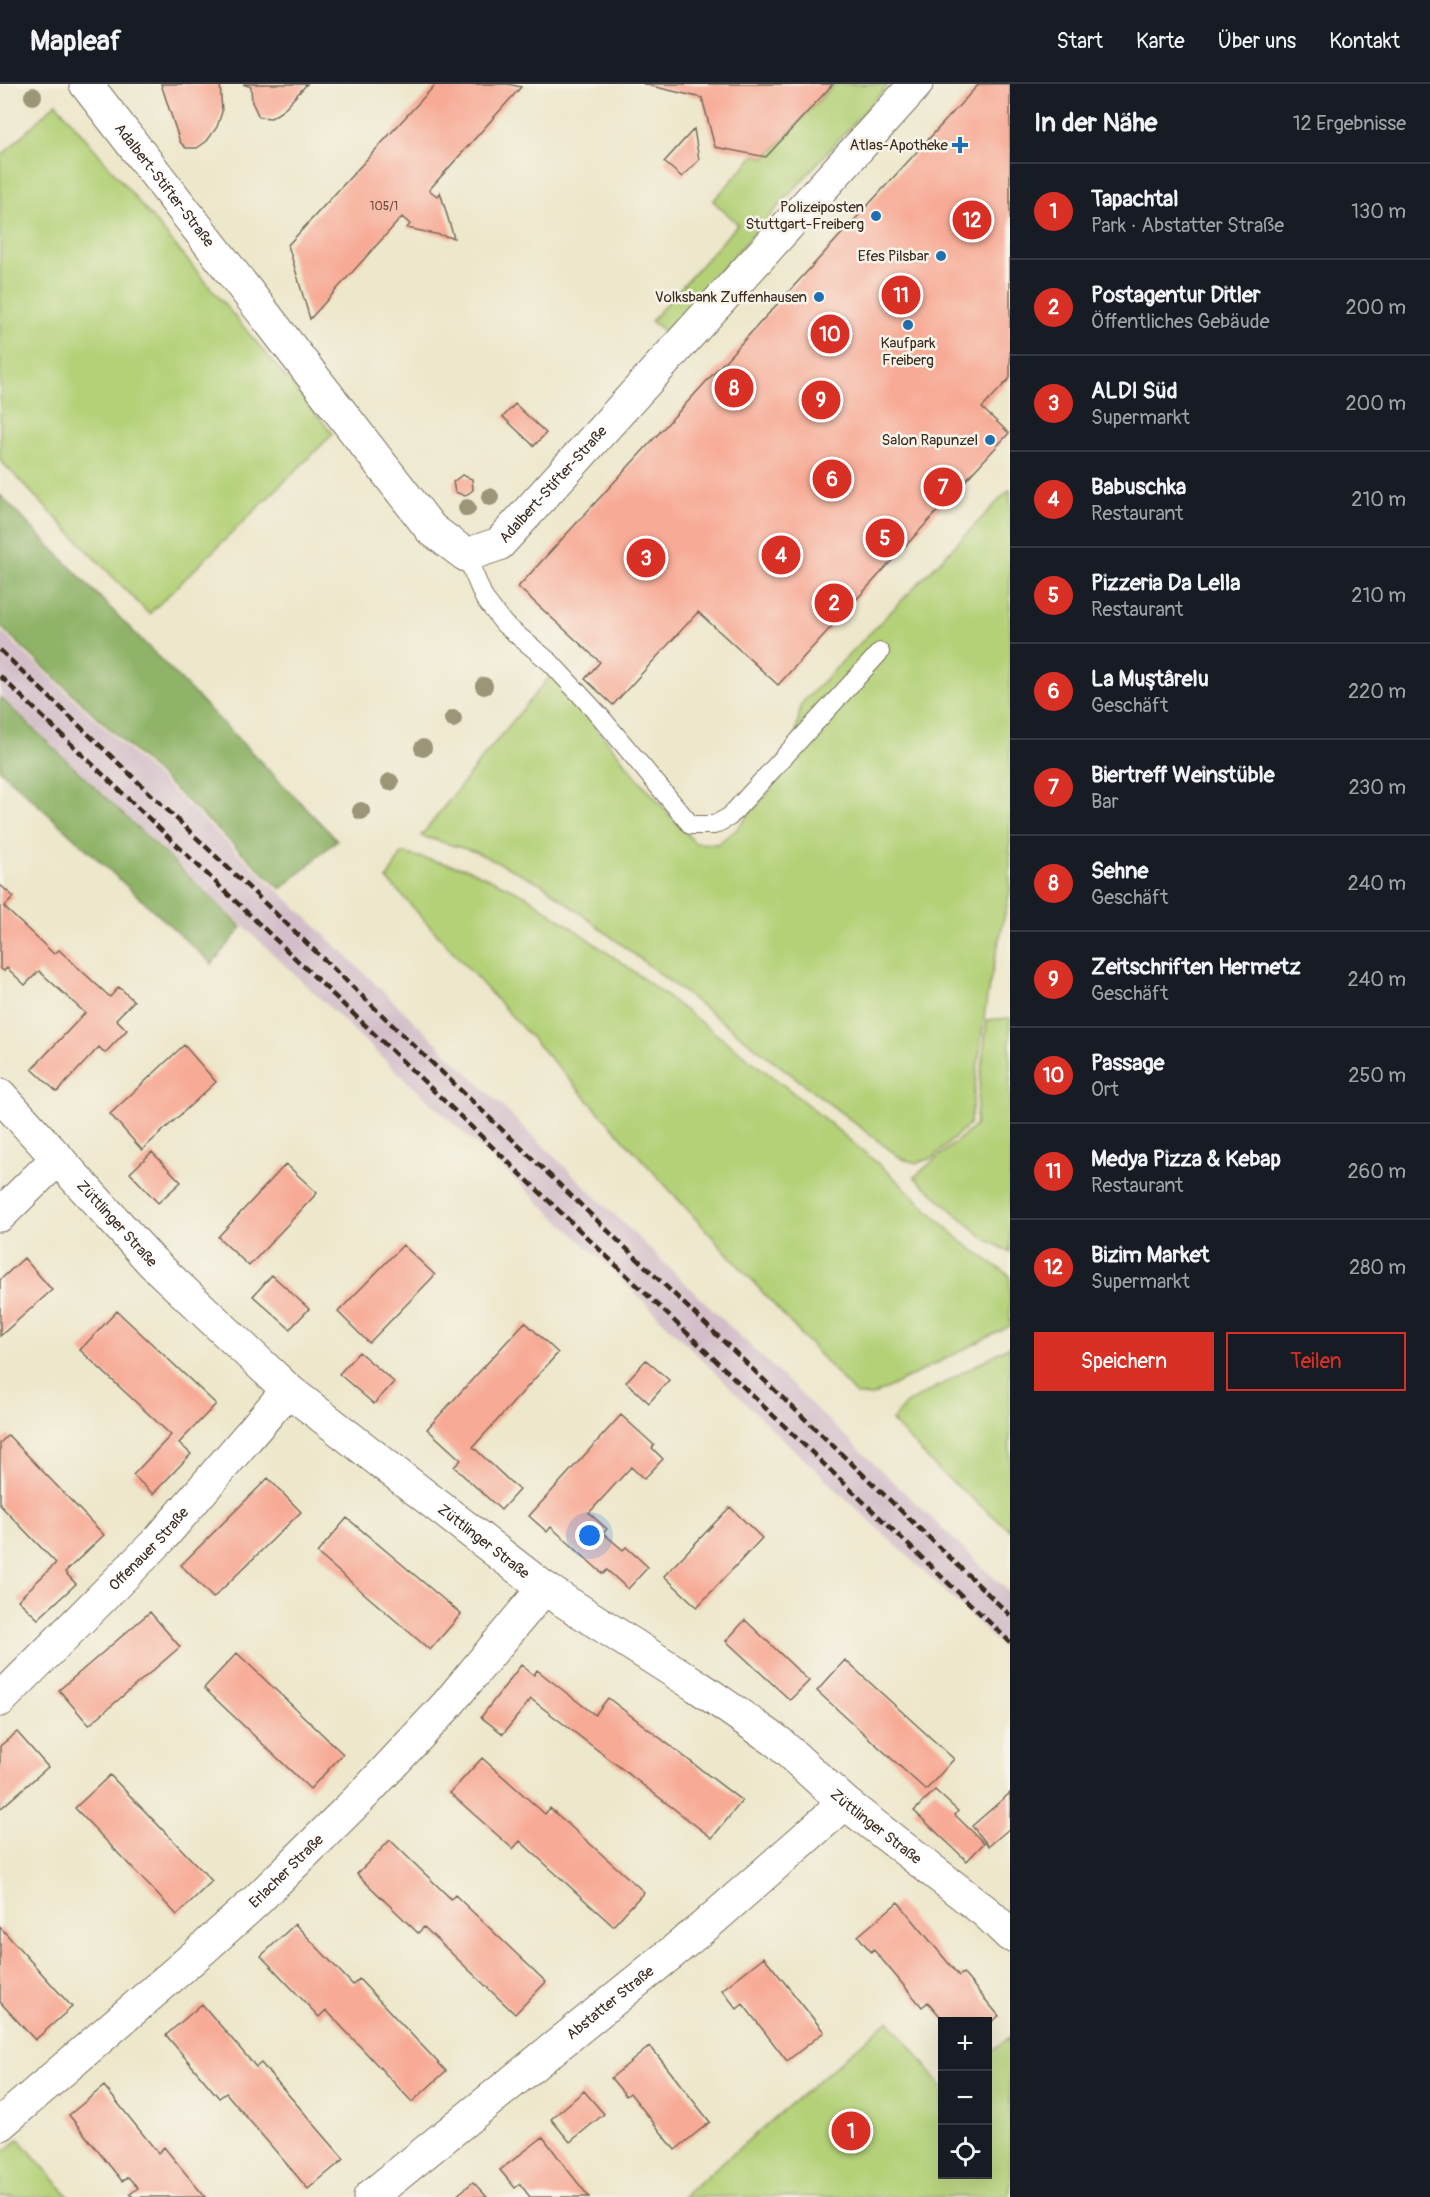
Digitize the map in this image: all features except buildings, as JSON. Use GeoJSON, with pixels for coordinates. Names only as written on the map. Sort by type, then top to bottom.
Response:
{"type":"FeatureCollection","features":[{"type":"Feature","properties":{"kind":"street","name":"Adalbert-Stifter-Straße"},"geometry":{"type":"LineString","coordinates":[[86,84],[431,528],[466,555],[499,544],[916,84]]}},
{"type":"Feature","properties":{"kind":"street","name":"Züttlinger Straße"},"geometry":{"type":"LineString","coordinates":[[0,1095],[153,1263],[288,1390],[544,1588],[697,1686],[778,1742],[844,1803],[987,1913],[1010,1935]]}},
{"type":"Feature","properties":{"kind":"street"},"geometry":{"type":"LineString","coordinates":[[0,1215],[58,1158]]}},
{"type":"Feature","properties":{"kind":"street","name":"Offenauer Straße"},"geometry":{"type":"LineString","coordinates":[[0,1700],[161,1538],[288,1390]]}},
{"type":"Feature","properties":{"kind":"street","name":"Erlacher Straße"},"geometry":{"type":"LineString","coordinates":[[0,2124],[255,1902],[366,1792],[447,1705],[544,1588]]}},
{"type":"Feature","properties":{"kind":"street","name":"Abstatter Straße"},"geometry":{"type":"LineString","coordinates":[[370,2197],[706,1925],[844,1803]]}},
{"type":"Feature","properties":{"kind":"lane"},"geometry":{"type":"LineString","coordinates":[[466,555],[484,597],[504,624],[559,672],[691,825],[714,825],[729,817],[880,652]]}},
{"type":"Feature","properties":{"kind":"shaded area"},"geometry":{"type":"Polygon","coordinates":[[[0,630],[301,912],[1010,1593],[1010,1655],[775,1432],[604,1262],[406,1080],[0,695],[0,630]]]}},
{"type":"Feature","properties":{"kind":"green space"},"geometry":{"type":"Polygon","coordinates":[[[834,84],[889,84],[665,332],[651,321],[738,224],[713,201],[755,155],[766,158],[834,84]]]}},
{"type":"Feature","properties":{"kind":"green space"},"geometry":{"type":"Polygon","coordinates":[[[56,103],[333,434],[149,614],[0,460],[0,157],[56,103]]]}},
{"type":"Feature","properties":{"kind":"green space"},"geometry":{"type":"Polygon","coordinates":[[[1010,489],[1010,891],[987,996],[970,1123],[933,1158],[917,1163],[902,1159],[542,884],[476,852],[421,836],[552,674],[641,782],[695,843],[717,844],[735,831],[790,767],[801,704],[1010,489]]]}},
{"type":"Feature","properties":{"kind":"green space"},"geometry":{"type":"Polygon","coordinates":[[[0,495],[337,840],[281,889],[0,626],[0,495]]]}},
{"type":"Feature","properties":{"kind":"green space"},"geometry":{"type":"Polygon","coordinates":[[[0,697],[242,927],[212,964],[0,770],[0,697]]]}},
{"type":"Feature","properties":{"kind":"green space"},"geometry":{"type":"Polygon","coordinates":[[[402,853],[468,869],[525,895],[628,967],[791,1091],[889,1173],[961,1241],[1010,1276],[1010,1326],[872,1396],[856,1395],[387,879],[402,853]]]}},
{"type":"Feature","properties":{"kind":"green space"},"geometry":{"type":"Polygon","coordinates":[[[1010,1018],[1010,1252],[985,1239],[914,1177],[975,1126],[987,1020],[1010,1018]]]}},
{"type":"Feature","properties":{"kind":"green space"},"geometry":{"type":"Polygon","coordinates":[[[1010,1346],[1010,1530],[939,1471],[892,1421],[906,1404],[1010,1346]]]}},
{"type":"Feature","properties":{"kind":"green space"},"geometry":{"type":"Polygon","coordinates":[[[889,2020],[938,2081],[938,2179],[992,2179],[992,2051],[1010,2037],[1010,2197],[682,2197],[889,2020]]]}},
{"type":"Feature","properties":{"kind":"green space"},"geometry":{"type":"Polygon","coordinates":[[[19,2139],[69,2197],[0,2197],[0,2155],[19,2139]]]}},
{"type":"Feature","properties":{"kind":"railway"},"geometry":{"type":"LineString","coordinates":[[0,650],[1010,1615]]}},
{"type":"Feature","properties":{"kind":"railway"},"geometry":{"type":"LineString","coordinates":[[0,676],[1010,1642]]}},
{"type":"Feature","properties":{"kind":"place","name":"Atlas-Apotheke"},"geometry":{"type":"Point","coordinates":[960,145]}},
{"type":"Feature","properties":{"kind":"place","name":"Polizeiposten Stuttgart-Freiberg"},"geometry":{"type":"Point","coordinates":[876,216]}},
{"type":"Feature","properties":{"kind":"place","name":"Bizim Market"},"geometry":{"type":"Point","coordinates":[972,220]}},
{"type":"Feature","properties":{"kind":"place","name":"Efes Pilsbar"},"geometry":{"type":"Point","coordinates":[941,256]}},
{"type":"Feature","properties":{"kind":"place","name":"Medya Pizza & Kebap"},"geometry":{"type":"Point","coordinates":[901,295]}},
{"type":"Feature","properties":{"kind":"place","name":"Volksbank Zuffenhausen"},"geometry":{"type":"Point","coordinates":[819,297]}},
{"type":"Feature","properties":{"kind":"place","name":"Kaufpark Freiberg"},"geometry":{"type":"Point","coordinates":[908,325]}},
{"type":"Feature","properties":{"kind":"place","name":"Passage"},"geometry":{"type":"Point","coordinates":[830,334]}},
{"type":"Feature","properties":{"kind":"place","name":"Sehne"},"geometry":{"type":"Point","coordinates":[734,388]}},
{"type":"Feature","properties":{"kind":"place","name":"Zeitschriften Hermetz"},"geometry":{"type":"Point","coordinates":[821,400]}},
{"type":"Feature","properties":{"kind":"place","name":"Salon Rapunzel"},"geometry":{"type":"Point","coordinates":[990,440]}},
{"type":"Feature","properties":{"kind":"place","name":"La Muştârelu"},"geometry":{"type":"Point","coordinates":[832,479]}},
{"type":"Feature","properties":{"kind":"place","name":"Biertreff Weinstüble"},"geometry":{"type":"Point","coordinates":[943,487]}},
{"type":"Feature","properties":{"kind":"place","name":"Pizzeria Da Lella"},"geometry":{"type":"Point","coordinates":[885,538]}},
{"type":"Feature","properties":{"kind":"place","name":"Babuschka"},"geometry":{"type":"Point","coordinates":[781,555]}},
{"type":"Feature","properties":{"kind":"place","name":"ALDI Süd"},"geometry":{"type":"Point","coordinates":[646,558]}},
{"type":"Feature","properties":{"kind":"place","name":"Postagentur Ditler"},"geometry":{"type":"Point","coordinates":[834,603]}},
{"type":"Feature","properties":{"kind":"place","name":"Tapachtal"},"geometry":{"type":"Point","coordinates":[851,2131]}}]}
